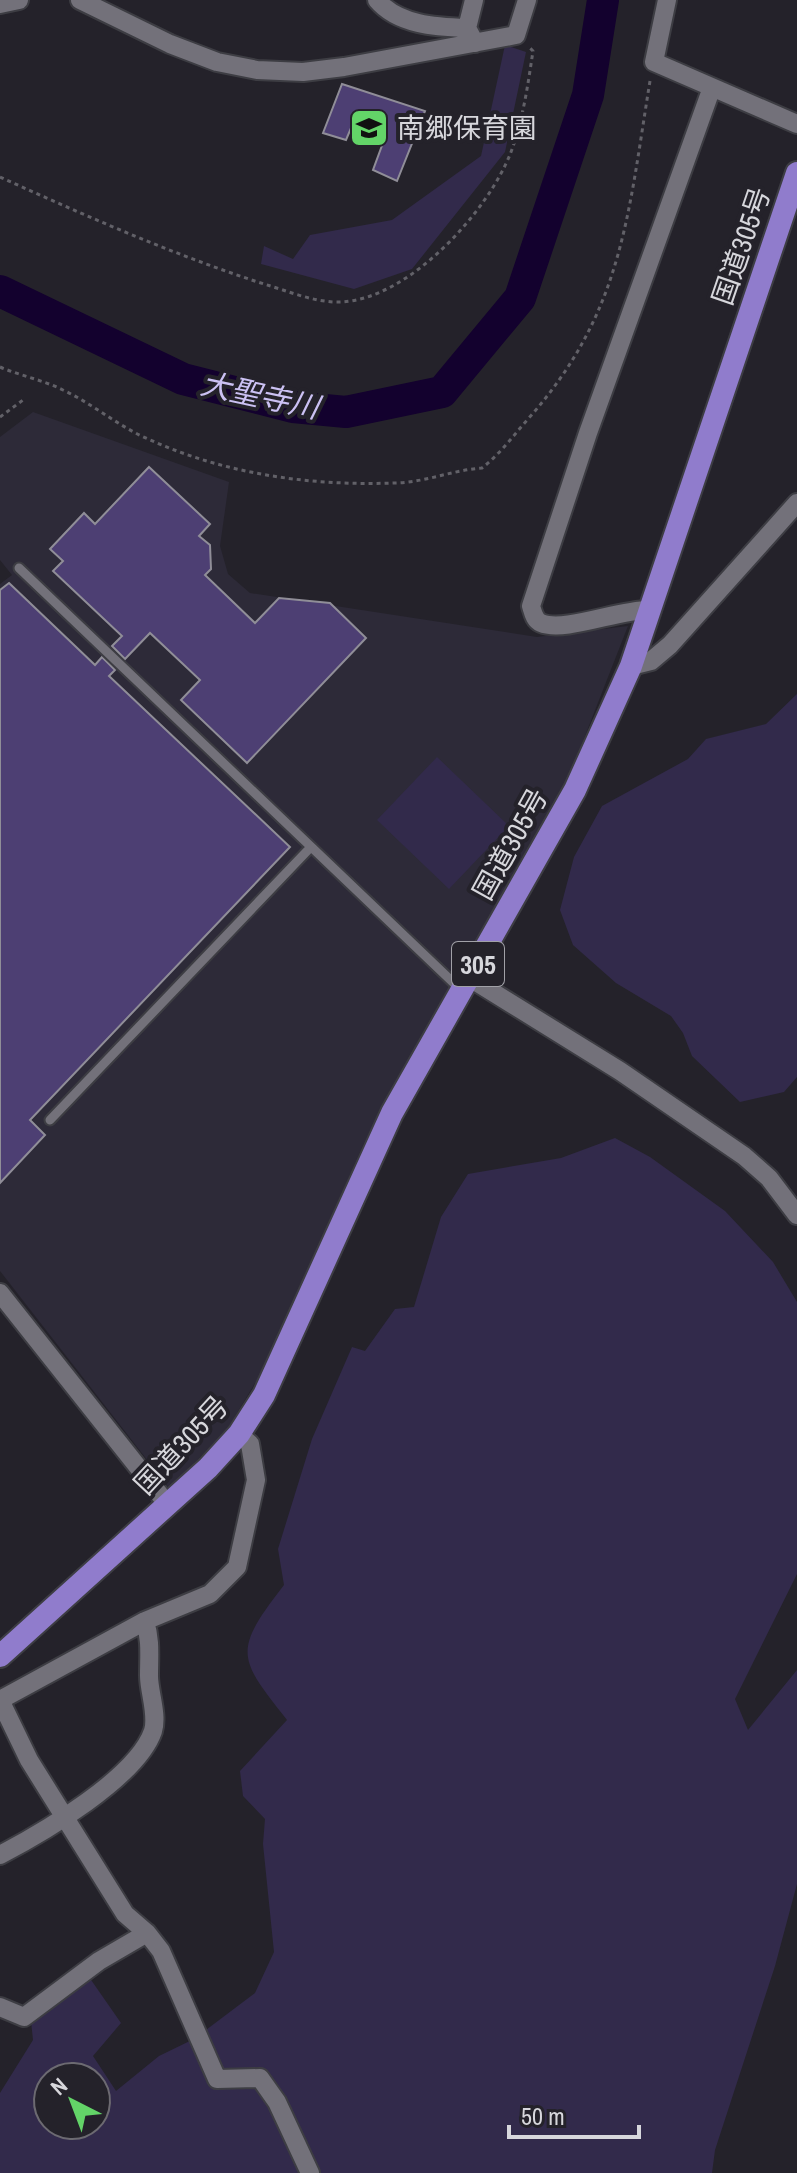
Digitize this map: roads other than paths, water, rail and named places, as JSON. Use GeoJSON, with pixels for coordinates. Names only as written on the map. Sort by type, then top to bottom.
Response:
{"type":"FeatureCollection","features":[{"type":"Feature","properties":{"kind":"highway","name":"国道305号"},"geometry":{"type":"LineString","coordinates":[[0,1656],[168,1505],[239,1434],[264,1395],[392,1113],[575,790],[631,666],[797,173]]}},
{"type":"Feature","properties":{"kind":"street"},"geometry":{"type":"LineString","coordinates":[[0,4],[19,0]]}},
{"type":"Feature","properties":{"kind":"street"},"geometry":{"type":"LineString","coordinates":[[80,0],[170,44],[217,62],[257,70],[303,72],[344,67],[471,36],[516,35],[527,0]]}},
{"type":"Feature","properties":{"kind":"street"},"geometry":{"type":"LineString","coordinates":[[377,0],[385,10],[403,18],[471,36]]}},
{"type":"Feature","properties":{"kind":"street"},"geometry":{"type":"LineString","coordinates":[[471,36],[474,0]]}},
{"type":"Feature","properties":{"kind":"street"},"geometry":{"type":"LineString","coordinates":[[667,0],[654,62],[711,90],[797,124]]}},
{"type":"Feature","properties":{"kind":"street"},"geometry":{"type":"LineString","coordinates":[[649,610],[634,609],[563,624],[542,623],[534,617],[531,606],[588,433],[711,90]]}},
{"type":"Feature","properties":{"kind":"street"},"geometry":{"type":"LineString","coordinates":[[631,666],[651,661],[670,645],[797,503]]}},
{"type":"Feature","properties":{"kind":"street"},"geometry":{"type":"LineString","coordinates":[[466,985],[620,1071],[744,1156],[769,1178],[797,1215]]}},
{"type":"Feature","properties":{"kind":"street"},"geometry":{"type":"LineString","coordinates":[[0,1293],[168,1505]]}},
{"type":"Feature","properties":{"kind":"street"},"geometry":{"type":"LineString","coordinates":[[239,1434],[250,1444],[256,1480],[237,1567],[210,1594],[145,1621],[0,1700],[29,1760],[125,1914],[147,1933],[161,1951],[217,2079],[260,2078],[277,2102],[310,2173]]}},
{"type":"Feature","properties":{"kind":"street"},"geometry":{"type":"LineString","coordinates":[[0,1855],[66,1817],[106,1787],[153,1731],[149,1678],[151,1641],[145,1621]]}},
{"type":"Feature","properties":{"kind":"street"},"geometry":{"type":"LineString","coordinates":[[0,2007],[24,2017],[99,1961],[147,1933]]}},
{"type":"Feature","properties":{"kind":"lane"},"geometry":{"type":"LineString","coordinates":[[19,568],[309,849],[466,985]]}},
{"type":"Feature","properties":{"kind":"lane"},"geometry":{"type":"LineString","coordinates":[[50,1120],[309,849]]}},
{"type":"Feature","properties":{"kind":"waterway","name":"大聖寺川"},"geometry":{"type":"LineString","coordinates":[[0,291],[183,379],[293,407],[346,412],[442,392],[520,298],[588,95],[603,0]]}},
{"type":"Feature","properties":{"kind":"place","name":"南郷保育園"},"geometry":{"type":"Point","coordinates":[369,128]}}]}
